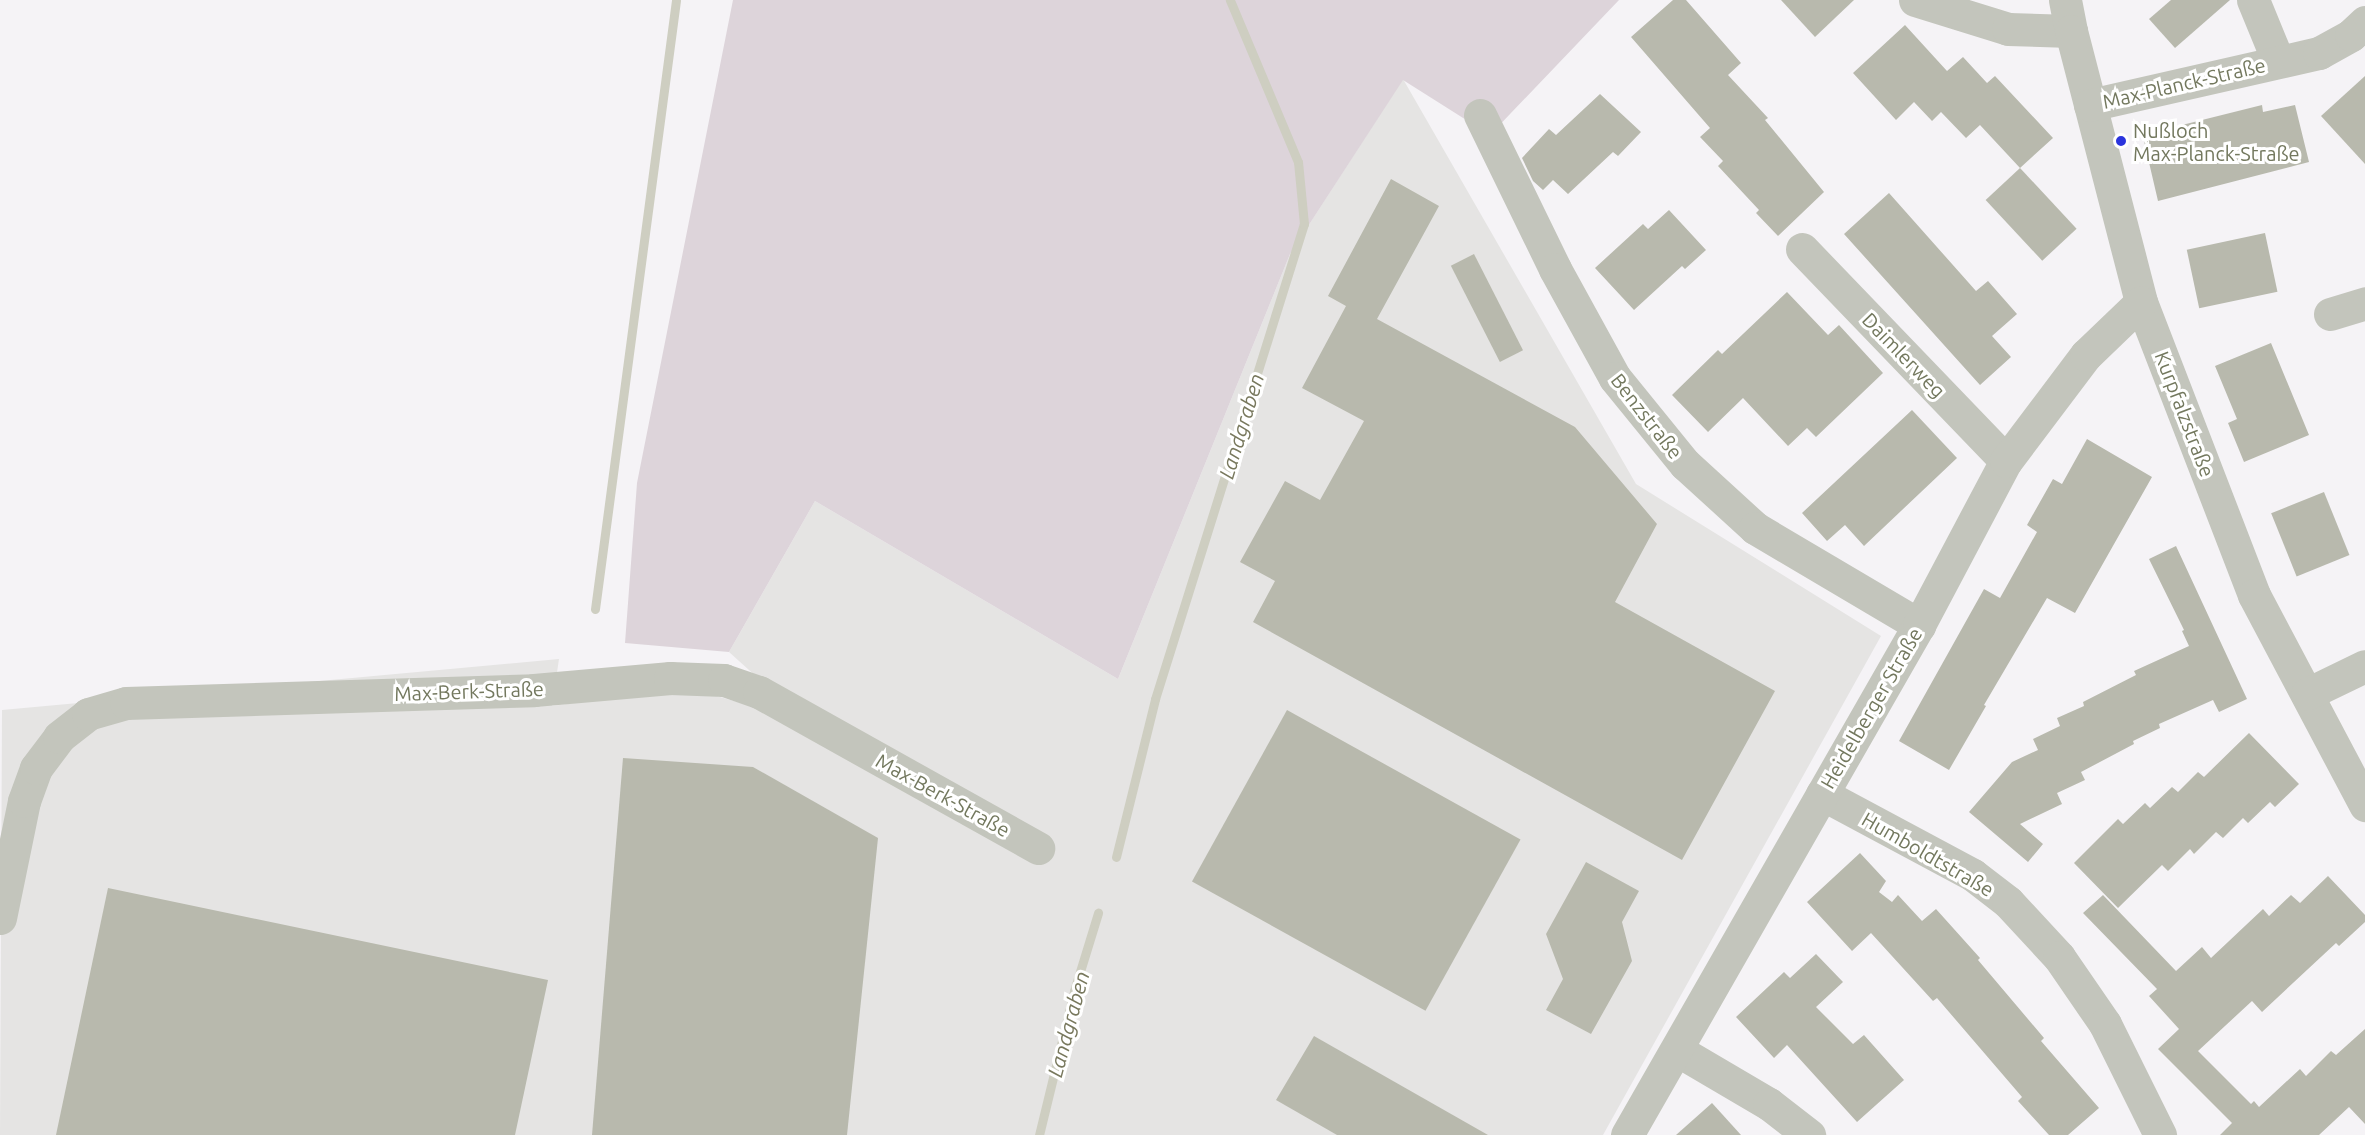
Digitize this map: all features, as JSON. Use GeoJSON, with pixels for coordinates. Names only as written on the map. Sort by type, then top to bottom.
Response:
{"type":"FeatureCollection","features":[{"type":"Feature","properties":{"kind":"street"},"geometry":{"type":"LineString","coordinates":[[1915,0],[2008,29],[2068,15]]}},
{"type":"Feature","properties":{"kind":"street","name":"Max-Planck-Straße"},"geometry":{"type":"LineString","coordinates":[[2253,0],[2278,61]]}},
{"type":"Feature","properties":{"kind":"street","name":"Kurpfalzstraße"},"geometry":{"type":"LineString","coordinates":[[2068,15],[2141,302],[2254,595],[2365,806]]}},
{"type":"Feature","properties":{"kind":"street","name":"Max-Planck-Straße"},"geometry":{"type":"LineString","coordinates":[[2090,105],[2319,53],[2350,35],[2365,22]]}},
{"type":"Feature","properties":{"kind":"street","name":"Benzstraße"},"geometry":{"type":"LineString","coordinates":[[1480,115],[1555,269],[1615,378],[1684,464],[1755,528],[1919,624]]}},
{"type":"Feature","properties":{"kind":"street","name":"Daimlerweg"},"geometry":{"type":"LineString","coordinates":[[1802,249],[2006,461]]}},
{"type":"Feature","properties":{"kind":"street","name":"Heidelberger Straße"},"geometry":{"type":"LineString","coordinates":[[1627,1135],[1919,624],[2006,461],[2086,356],[2141,302]]}},
{"type":"Feature","properties":{"kind":"street"},"geometry":{"type":"LineString","coordinates":[[2330,314],[2365,303]]}},
{"type":"Feature","properties":{"kind":"street"},"geometry":{"type":"LineString","coordinates":[[2307,694],[2365,666]]}},
{"type":"Feature","properties":{"kind":"street","name":"Max-Berk-Straße"},"geometry":{"type":"LineString","coordinates":[[0,918],[24,801],[36,768],[59,737],[88,714],[126,703],[534,690],[670,678],[724,680],[759,692],[1038,848]]}},
{"type":"Feature","properties":{"kind":"street","name":"Humboldtstraße"},"geometry":{"type":"LineString","coordinates":[[1822,794],[1973,875],[2008,902],[2059,957],[2105,1024],[2160,1135]]}},
{"type":"Feature","properties":{"kind":"street"},"geometry":{"type":"LineString","coordinates":[[1677,1050],[1768,1104],[1809,1135]]}},
{"type":"Feature","properties":{"kind":"shaded area"},"geometry":{"type":"Polygon","coordinates":[[[733,0],[1619,0],[1490,135],[1403,80],[1290,254],[1118,679],[815,501],[729,652],[625,643],[637,483],[733,0]]]}},
{"type":"Feature","properties":{"kind":"shaded area"},"geometry":{"type":"Polygon","coordinates":[[[1403,79],[1636,484],[1881,636],[1603,1135],[0,1135],[2,710],[559,659],[552,706],[649,693],[713,695],[755,707],[798,714],[729,652],[815,501],[1118,679],[1290,254],[1403,79]]]}},
{"type":"Feature","properties":{"kind":"building"},"geometry":{"type":"Polygon","coordinates":[[[1673,0],[1686,0],[1741,63],[1728,75],[1768,118],[1765,120],[1824,192],[1778,236],[1756,213],[1759,210],[1718,166],[1723,161],[1700,137],[1710,128],[1631,37],[1673,0]]]}},
{"type":"Feature","properties":{"kind":"building"},"geometry":{"type":"Polygon","coordinates":[[[1781,0],[1854,0],[1815,37],[1781,0]]]}},
{"type":"Feature","properties":{"kind":"building"},"geometry":{"type":"Polygon","coordinates":[[[2171,0],[2230,0],[2175,48],[2149,19],[2171,0]]]}},
{"type":"Feature","properties":{"kind":"building"},"geometry":{"type":"Polygon","coordinates":[[[1905,25],[1947,71],[1963,57],[1987,83],[1995,76],[2053,138],[2020,168],[1980,125],[1966,138],[1941,112],[1932,121],[1914,102],[1896,120],[1853,73],[1905,25]]]}},
{"type":"Feature","properties":{"kind":"building"},"geometry":{"type":"Polygon","coordinates":[[[2365,76],[2365,164],[2321,116],[2365,76]]]}},
{"type":"Feature","properties":{"kind":"building"},"geometry":{"type":"Polygon","coordinates":[[[1600,94],[1641,132],[1618,156],[1613,152],[1568,194],[1553,180],[1543,190],[1533,181],[1522,158],[1549,129],[1556,135],[1600,94]]]}},
{"type":"Feature","properties":{"kind":"building"},"geometry":{"type":"Polygon","coordinates":[[[2262,105],[2263,112],[2295,105],[2309,162],[2158,201],[2144,141],[2175,134],[2174,127],[2262,105]]]}},
{"type":"Feature","properties":{"kind":"building"},"geometry":{"type":"Polygon","coordinates":[[[2020,168],[2077,229],[2042,261],[1986,200],[2020,168]]]}},
{"type":"Feature","properties":{"kind":"building"},"geometry":{"type":"Polygon","coordinates":[[[1391,179],[1439,206],[1377,319],[1575,427],[1657,524],[1615,602],[1775,691],[1682,860],[1253,622],[1275,581],[1240,562],[1285,481],[1320,500],[1364,421],[1302,388],[1346,306],[1328,296],[1391,179]]]}},
{"type":"Feature","properties":{"kind":"building"},"geometry":{"type":"Polygon","coordinates":[[[1889,193],[1976,291],[1988,281],[2017,314],[1992,336],[2011,357],[1980,385],[1844,234],[1889,193]]]}},
{"type":"Feature","properties":{"kind":"building"},"geometry":{"type":"Polygon","coordinates":[[[1669,210],[1706,250],[1685,269],[1682,266],[1634,310],[1595,268],[1643,224],[1648,229],[1669,210]]]}},
{"type":"Feature","properties":{"kind":"building"},"geometry":{"type":"Polygon","coordinates":[[[2265,233],[2277,292],[2199,308],[2187,250],[2265,233]]]}},
{"type":"Feature","properties":{"kind":"building"},"geometry":{"type":"Polygon","coordinates":[[[1474,254],[1523,350],[1500,362],[1451,266],[1474,254]]]}},
{"type":"Feature","properties":{"kind":"building"},"geometry":{"type":"Polygon","coordinates":[[[1787,292],[1828,335],[1839,325],[1883,373],[1816,437],[1807,428],[1788,446],[1743,398],[1708,432],[1672,395],[1718,350],[1722,354],[1787,292]]]}},
{"type":"Feature","properties":{"kind":"building"},"geometry":{"type":"Polygon","coordinates":[[[2271,343],[2309,435],[2244,462],[2228,423],[2237,419],[2215,366],[2271,343]]]}},
{"type":"Feature","properties":{"kind":"building"},"geometry":{"type":"Polygon","coordinates":[[[1912,410],[1957,458],[1864,546],[1845,525],[1827,541],[1802,513],[1912,410]]]}},
{"type":"Feature","properties":{"kind":"building"},"geometry":{"type":"Polygon","coordinates":[[[2087,439],[2152,477],[2075,613],[2047,598],[1949,770],[1899,741],[1984,589],[2000,598],[2037,532],[2027,525],[2053,479],[2062,484],[2087,439]]]}},
{"type":"Feature","properties":{"kind":"building"},"geometry":{"type":"Polygon","coordinates":[[[2324,492],[2349,555],[2297,576],[2271,513],[2324,492]]]}},
{"type":"Feature","properties":{"kind":"building"},"geometry":{"type":"Polygon","coordinates":[[[2176,546],[2247,699],[2219,712],[2213,700],[2159,724],[2160,728],[2133,741],[2134,744],[2081,772],[2085,780],[2057,793],[2062,804],[2020,824],[2043,844],[2028,862],[1969,812],[2012,762],[2038,750],[2033,739],[2060,726],[2057,718],[2084,706],[2083,702],[2136,675],[2134,671],[2189,646],[2182,631],[2184,630],[2149,559],[2176,546]]]}},
{"type":"Feature","properties":{"kind":"building"},"geometry":{"type":"Polygon","coordinates":[[[1287,710],[1521,839],[1426,1011],[1192,881],[1287,710]]]}},
{"type":"Feature","properties":{"kind":"building"},"geometry":{"type":"Polygon","coordinates":[[[2249,733],[2299,784],[2275,807],[2270,802],[2248,823],[2243,818],[2223,838],[2216,832],[2194,854],[2190,849],[2168,871],[2162,865],[2118,908],[2074,863],[2118,819],[2123,824],[2145,803],[2150,808],[2172,787],[2178,792],[2198,772],[2204,777],[2249,733]]]}},
{"type":"Feature","properties":{"kind":"building"},"geometry":{"type":"Polygon","coordinates":[[[623,758],[753,767],[878,838],[847,1135],[592,1135],[623,758]]]}},
{"type":"Feature","properties":{"kind":"building"},"geometry":{"type":"Polygon","coordinates":[[[1860,853],[1886,881],[1879,892],[1892,902],[1898,895],[1922,921],[1936,909],[1980,958],[1978,960],[2044,1038],[2041,1041],[2099,1108],[2068,1135],[2049,1135],[2018,1101],[2022,1097],[1937,998],[1933,1001],[1871,933],[1852,951],[1807,902],[1860,853]]]}},
{"type":"Feature","properties":{"kind":"building"},"geometry":{"type":"Polygon","coordinates":[[[1586,862],[1639,891],[1622,922],[1632,961],[1591,1034],[1546,1010],[1563,979],[1546,934],[1586,862]]]}},
{"type":"Feature","properties":{"kind":"building"},"geometry":{"type":"Polygon","coordinates":[[[2328,876],[2365,915],[2365,922],[2339,946],[2336,943],[2262,1012],[2252,1001],[2198,1051],[2251,1104],[2254,1101],[2259,1107],[2300,1069],[2306,1076],[2331,1051],[2336,1055],[2365,1029],[2365,1124],[2349,1107],[2319,1135],[2220,1135],[2232,1123],[2158,1049],[2179,1029],[2149,996],[2157,989],[2083,913],[2103,895],[2176,971],[2202,947],[2211,958],[2263,909],[2269,916],[2291,895],[2300,903],[2328,876]]]}},
{"type":"Feature","properties":{"kind":"building"},"geometry":{"type":"Polygon","coordinates":[[[108,888],[548,980],[515,1135],[56,1135],[108,888]]]}},
{"type":"Feature","properties":{"kind":"building"},"geometry":{"type":"Polygon","coordinates":[[[1816,954],[1843,982],[1816,1007],[1853,1044],[1864,1035],[1904,1080],[1857,1122],[1787,1045],[1774,1058],[1736,1017],[1784,972],[1790,978],[1816,954]]]}},
{"type":"Feature","properties":{"kind":"building"},"geometry":{"type":"Polygon","coordinates":[[[1314,1036],[1488,1135],[1337,1135],[1276,1100],[1314,1036]]]}},
{"type":"Feature","properties":{"kind":"building"},"geometry":{"type":"Polygon","coordinates":[[[1712,1103],[1741,1135],[1676,1135],[1712,1103]]]}},
{"type":"Feature","properties":{"kind":"waterway"},"geometry":{"type":"LineString","coordinates":[[595,609],[676,0]]}},
{"type":"Feature","properties":{"kind":"waterway","name":"Landgraben"},"geometry":{"type":"LineString","coordinates":[[1116,857],[1155,699],[1304,224],[1298,162],[1230,0]]}},
{"type":"Feature","properties":{"kind":"waterway","name":"Landgraben"},"geometry":{"type":"LineString","coordinates":[[1039,1135],[1074,991],[1098,913]]}},
{"type":"Feature","properties":{"kind":"place","name":"Nußloch Max-Planck-Straße"},"geometry":{"type":"Point","coordinates":[2121,141]}}]}
